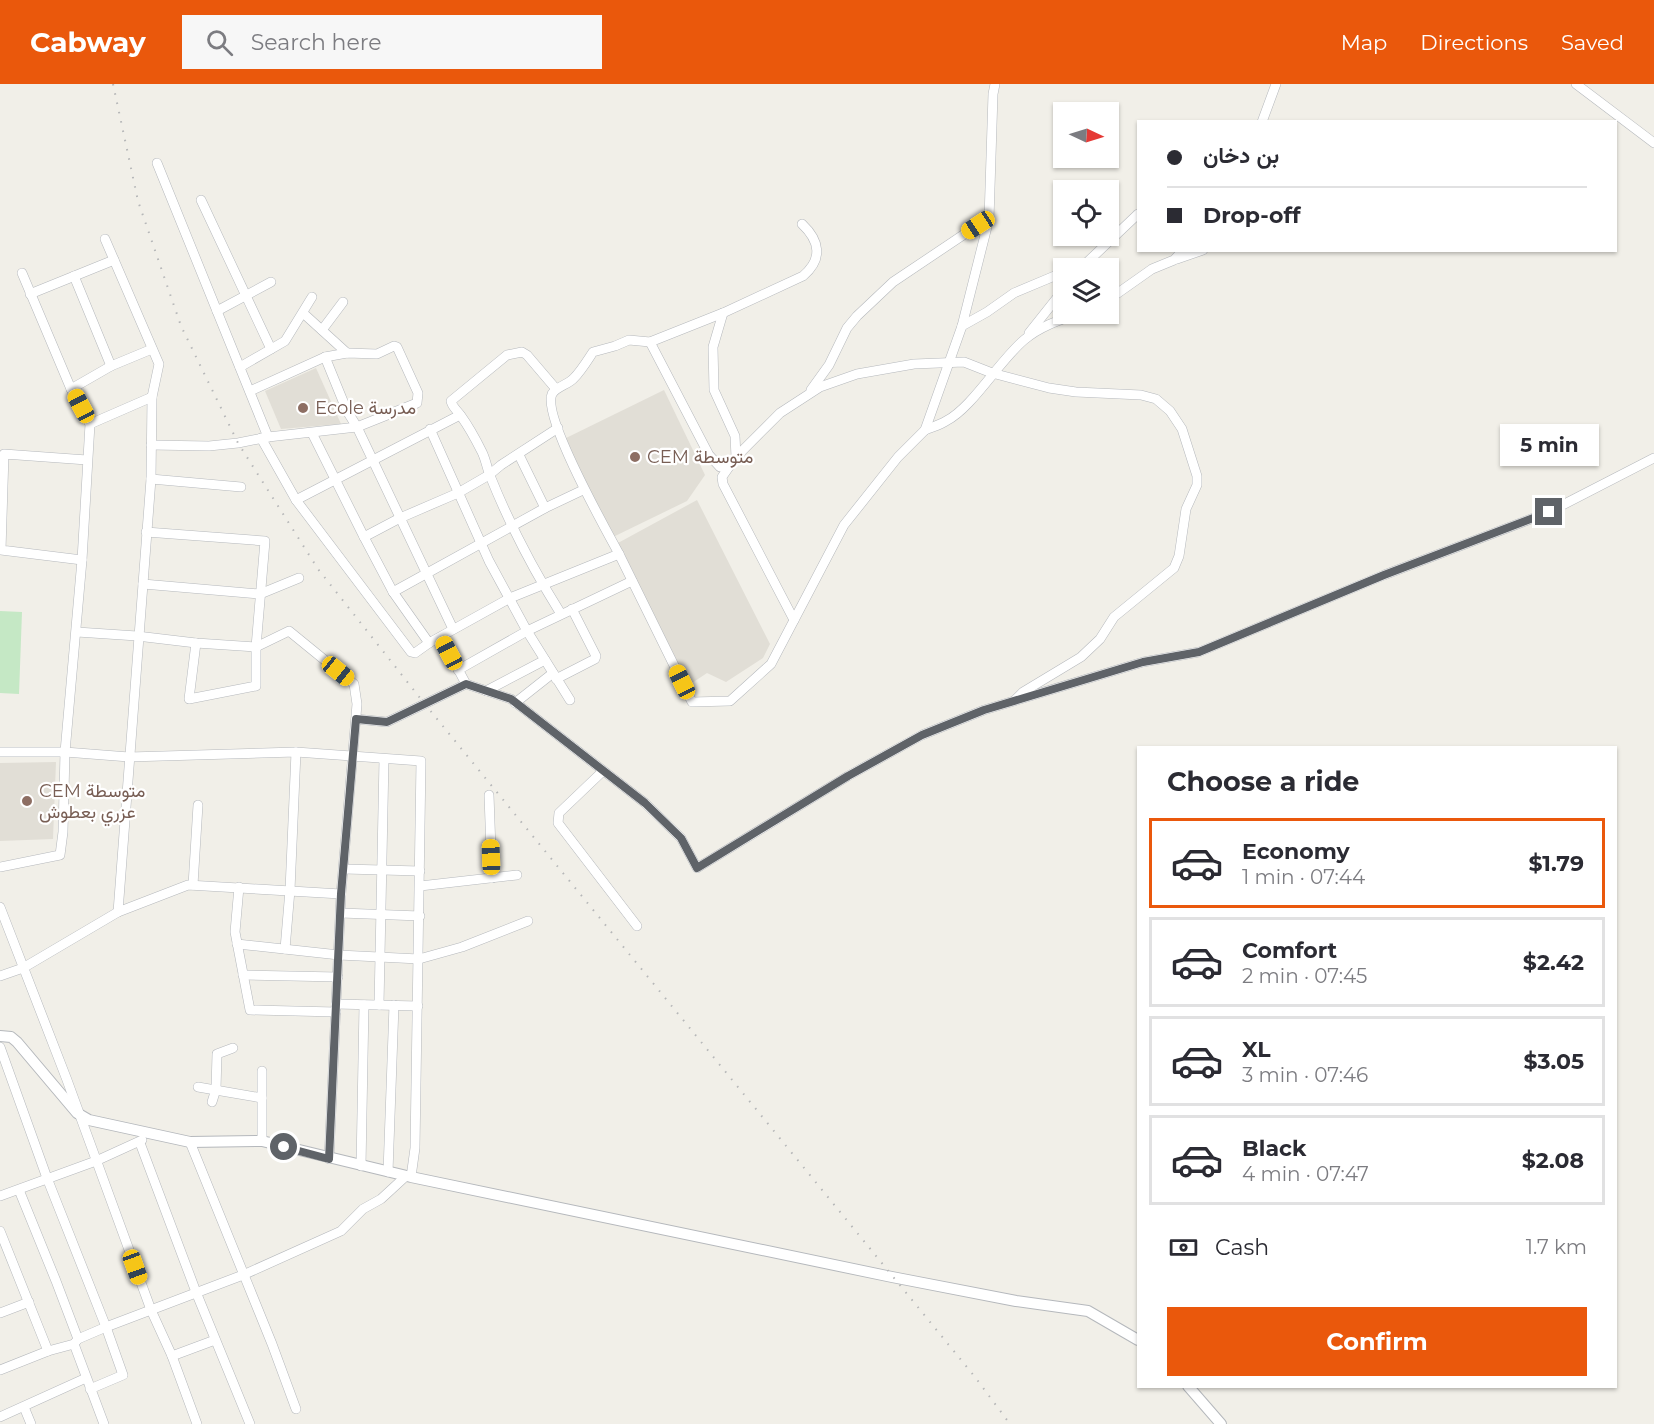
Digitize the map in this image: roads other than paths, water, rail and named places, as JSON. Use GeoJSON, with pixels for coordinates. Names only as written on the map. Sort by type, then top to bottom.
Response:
{"type":"FeatureCollection","features":[{"type":"Feature","properties":{"kind":"street"},"geometry":{"type":"LineString","coordinates":[[925,430],[962,326],[989,219],[995,84]]}},
{"type":"Feature","properties":{"kind":"street"},"geometry":{"type":"LineString","coordinates":[[1263,120],[1276,84]]}},
{"type":"Feature","properties":{"kind":"street"},"geometry":{"type":"LineString","coordinates":[[1576,84],[1654,143]]}},
{"type":"Feature","properties":{"kind":"street"},"geometry":{"type":"LineString","coordinates":[[157,163],[250,391],[264,437],[296,500],[411,652],[415,653],[510,598],[619,554]]}},
{"type":"Feature","properties":{"kind":"street"},"geometry":{"type":"LineString","coordinates":[[201,200],[271,349]]}},
{"type":"Feature","properties":{"kind":"street"},"geometry":{"type":"LineString","coordinates":[[1091,258],[1137,215]]}},
{"type":"Feature","properties":{"kind":"street"},"geometry":{"type":"LineString","coordinates":[[807,394],[829,365],[847,328],[857,316],[893,282],[989,219]]}},
{"type":"Feature","properties":{"kind":"street"},"geometry":{"type":"LineString","coordinates":[[802,224],[814,236],[817,245],[814,261],[809,270],[795,281],[650,342],[629,340],[593,352],[573,380],[556,389],[551,400],[558,428],[584,490],[619,554],[692,702],[730,701],[771,664],[844,525],[898,458],[925,430],[948,420],[968,403],[992,373],[1024,340],[1053,303]]}},
{"type":"Feature","properties":{"kind":"street"},"geometry":{"type":"LineString","coordinates":[[105,239],[159,364],[152,397],[151,479],[117,912]]}},
{"type":"Feature","properties":{"kind":"street"},"geometry":{"type":"LineString","coordinates":[[1174,260],[1181,252]]}},
{"type":"Feature","properties":{"kind":"street"},"geometry":{"type":"LineString","coordinates":[[1119,292],[1152,269],[1197,252]]}},
{"type":"Feature","properties":{"kind":"street"},"geometry":{"type":"LineString","coordinates":[[30,294],[114,260]]}},
{"type":"Feature","properties":{"kind":"street"},"geometry":{"type":"LineString","coordinates":[[0,867],[60,855],[63,832],[65,752],[77,633],[90,424],[71,389],[22,273]]}},
{"type":"Feature","properties":{"kind":"street"},"geometry":{"type":"LineString","coordinates":[[74,276],[111,366]]}},
{"type":"Feature","properties":{"kind":"street"},"geometry":{"type":"LineString","coordinates":[[962,326],[1014,293],[1053,277]]}},
{"type":"Feature","properties":{"kind":"street"},"geometry":{"type":"LineString","coordinates":[[217,311],[271,282]]}},
{"type":"Feature","properties":{"kind":"street"},"geometry":{"type":"LineString","coordinates":[[240,367],[285,341],[312,297]]}},
{"type":"Feature","properties":{"kind":"street"},"geometry":{"type":"LineString","coordinates":[[322,330],[343,302]]}},
{"type":"Feature","properties":{"kind":"street"},"geometry":{"type":"LineString","coordinates":[[303,313],[347,353]]}},
{"type":"Feature","properties":{"kind":"street"},"geometry":{"type":"LineString","coordinates":[[723,313],[713,347],[714,390],[735,436],[736,457]]}},
{"type":"Feature","properties":{"kind":"street"},"geometry":{"type":"LineString","coordinates":[[1024,340],[1053,324]]}},
{"type":"Feature","properties":{"kind":"street"},"geometry":{"type":"LineString","coordinates":[[650,342],[709,454],[720,467],[727,467]]}},
{"type":"Feature","properties":{"kind":"street"},"geometry":{"type":"LineString","coordinates":[[151,445],[209,446],[264,437],[357,427],[417,403],[418,393],[397,347],[394,346],[377,354],[347,353],[325,357],[250,391]]}},
{"type":"Feature","properties":{"kind":"street"},"geometry":{"type":"LineString","coordinates":[[71,389],[111,366],[152,349]]}},
{"type":"Feature","properties":{"kind":"street"},"geometry":{"type":"LineString","coordinates":[[556,389],[528,355],[516,352],[507,355],[452,398],[452,405],[486,460],[489,475],[514,527],[543,585],[561,614]]}},
{"type":"Feature","properties":{"kind":"street"},"geometry":{"type":"LineString","coordinates":[[325,357],[347,411],[357,427],[453,629]]}},
{"type":"Feature","properties":{"kind":"street"},"geometry":{"type":"LineString","coordinates":[[794,620],[725,490],[722,477],[736,457],[780,413],[807,394],[857,374],[914,364],[964,362],[992,373],[1049,388],[1076,392],[1141,395],[1156,399],[1170,411],[1182,429],[1197,476],[1197,485],[1186,509],[1179,555],[1174,568],[1114,617],[1100,639],[1081,657],[1023,692],[1013,701]]}},
{"type":"Feature","properties":{"kind":"street"},"geometry":{"type":"LineString","coordinates":[[90,424],[152,397]]}},
{"type":"Feature","properties":{"kind":"street"},"geometry":{"type":"LineString","coordinates":[[296,500],[460,415]]}},
{"type":"Feature","properties":{"kind":"street"},"geometry":{"type":"LineString","coordinates":[[364,537],[400,518],[459,493],[558,428]]}},
{"type":"Feature","properties":{"kind":"street"},"geometry":{"type":"LineString","coordinates":[[430,429],[482,544],[527,631],[570,700]]}},
{"type":"Feature","properties":{"kind":"street"},"geometry":{"type":"LineString","coordinates":[[312,433],[393,592],[429,643]]}},
{"type":"Feature","properties":{"kind":"street"},"geometry":{"type":"LineString","coordinates":[[82,560],[2,550],[4,454],[87,460]]}},
{"type":"Feature","properties":{"kind":"street"},"geometry":{"type":"LineString","coordinates":[[519,455],[545,508]]}},
{"type":"Feature","properties":{"kind":"street"},"geometry":{"type":"LineString","coordinates":[[441,637],[466,684],[515,703],[645,803],[681,838],[697,868],[848,776],[922,735],[984,710],[1143,662],[1199,652],[1384,575],[1549,512],[1654,458]]}},
{"type":"Feature","properties":{"kind":"street"},"geometry":{"type":"LineString","coordinates":[[151,479],[241,487]]}},
{"type":"Feature","properties":{"kind":"street"},"geometry":{"type":"LineString","coordinates":[[393,592],[545,508],[584,490]]}},
{"type":"Feature","properties":{"kind":"street"},"geometry":{"type":"LineString","coordinates":[[146,532],[265,541],[256,647],[256,686],[189,699],[196,643]]}},
{"type":"Feature","properties":{"kind":"street"},"geometry":{"type":"LineString","coordinates":[[143,584],[260,594],[299,578]]}},
{"type":"Feature","properties":{"kind":"street"},"geometry":{"type":"LineString","coordinates":[[458,670],[527,631],[632,581]]}},
{"type":"Feature","properties":{"kind":"street"},"geometry":{"type":"LineString","coordinates":[[515,703],[555,676],[595,659],[596,656],[572,609]]}},
{"type":"Feature","properties":{"kind":"street"},"geometry":{"type":"LineString","coordinates":[[77,633],[256,647],[289,631],[354,684],[357,704],[341,894],[329,1159]]}},
{"type":"Feature","properties":{"kind":"street"},"geometry":{"type":"LineString","coordinates":[[486,691],[545,660]]}},
{"type":"Feature","properties":{"kind":"street"},"geometry":{"type":"LineString","coordinates":[[356,719],[387,722],[466,684]]}},
{"type":"Feature","properties":{"kind":"street"},"geometry":{"type":"LineString","coordinates":[[0,752],[65,752],[129,756],[296,752],[421,761],[415,1148],[408,1177],[363,1209],[341,1231],[243,1275],[0,1370]]}},
{"type":"Feature","properties":{"kind":"street"},"geometry":{"type":"LineString","coordinates":[[285,949],[296,752]]}},
{"type":"Feature","properties":{"kind":"street"},"geometry":{"type":"LineString","coordinates":[[379,1005],[384,759]]}},
{"type":"Feature","properties":{"kind":"street"},"geometry":{"type":"LineString","coordinates":[[603,771],[559,813],[558,823],[637,926]]}},
{"type":"Feature","properties":{"kind":"street"},"geometry":{"type":"LineString","coordinates":[[489,795],[492,878]]}},
{"type":"Feature","properties":{"kind":"street"},"geometry":{"type":"LineString","coordinates":[[193,885],[198,805]]}},
{"type":"Feature","properties":{"kind":"street"},"geometry":{"type":"LineString","coordinates":[[344,869],[420,871]]}},
{"type":"Feature","properties":{"kind":"street"},"geometry":{"type":"LineString","coordinates":[[420,886],[517,875]]}},
{"type":"Feature","properties":{"kind":"street"},"geometry":{"type":"LineString","coordinates":[[0,976],[23,968],[117,912],[177,888],[193,885],[341,894]]}},
{"type":"Feature","properties":{"kind":"street"},"geometry":{"type":"LineString","coordinates":[[239,887],[235,932],[250,1010],[364,1005],[418,1006]]}},
{"type":"Feature","properties":{"kind":"street"},"geometry":{"type":"LineString","coordinates":[[0,907],[151,1310],[172,1356],[197,1424]]}},
{"type":"Feature","properties":{"kind":"street"},"geometry":{"type":"LineString","coordinates":[[340,913],[420,916]]}},
{"type":"Feature","properties":{"kind":"street"},"geometry":{"type":"LineString","coordinates":[[237,944],[339,956],[419,959],[462,947],[528,921]]}},
{"type":"Feature","properties":{"kind":"street"},"geometry":{"type":"LineString","coordinates":[[243,975],[338,977]]}},
{"type":"Feature","properties":{"kind":"street"},"geometry":{"type":"LineString","coordinates":[[362,1166],[364,1005]]}},
{"type":"Feature","properties":{"kind":"street"},"geometry":{"type":"LineString","coordinates":[[388,1172],[393,1005]]}},
{"type":"Feature","properties":{"kind":"street"},"geometry":{"type":"LineString","coordinates":[[0,1036],[11,1037],[17,1042],[77,1113],[89,1120],[190,1142],[262,1141],[408,1177],[902,1279],[1027,1303],[1088,1311],[1137,1339]]}},
{"type":"Feature","properties":{"kind":"street"},"geometry":{"type":"LineString","coordinates":[[0,1047],[47,1178],[123,1375],[90,1389]]}},
{"type":"Feature","properties":{"kind":"street"},"geometry":{"type":"LineString","coordinates":[[212,1102],[216,1089],[216,1054],[233,1048]]}},
{"type":"Feature","properties":{"kind":"street"},"geometry":{"type":"LineString","coordinates":[[262,1071],[262,1141]]}},
{"type":"Feature","properties":{"kind":"street"},"geometry":{"type":"LineString","coordinates":[[198,1088],[262,1098]]}},
{"type":"Feature","properties":{"kind":"street"},"geometry":{"type":"LineString","coordinates":[[0,1196],[140,1143],[151,1133]]}},
{"type":"Feature","properties":{"kind":"street"},"geometry":{"type":"LineString","coordinates":[[190,1142],[296,1409]]}},
{"type":"Feature","properties":{"kind":"street"},"geometry":{"type":"LineString","coordinates":[[140,1143],[196,1292],[250,1424]]}},
{"type":"Feature","properties":{"kind":"street"},"geometry":{"type":"LineString","coordinates":[[19,1190],[56,1281],[86,1378],[104,1424]]}},
{"type":"Feature","properties":{"kind":"street"},"geometry":{"type":"LineString","coordinates":[[0,1231],[4,1251],[29,1302],[48,1351]]}},
{"type":"Feature","properties":{"kind":"street"},"geometry":{"type":"LineString","coordinates":[[0,1313],[29,1302]]}},
{"type":"Feature","properties":{"kind":"street"},"geometry":{"type":"LineString","coordinates":[[172,1356],[215,1340]]}},
{"type":"Feature","properties":{"kind":"street"},"geometry":{"type":"LineString","coordinates":[[0,1417],[86,1378]]}},
{"type":"Feature","properties":{"kind":"street"},"geometry":{"type":"LineString","coordinates":[[1190,1388],[1221,1424]]}},
{"type":"Feature","properties":{"kind":"street"},"geometry":{"type":"LineString","coordinates":[[24,1407],[31,1424]]}},
{"type":"Feature","properties":{"kind":"railway"},"geometry":{"type":"LineString","coordinates":[[113,84],[138,201],[181,326],[238,443],[318,569],[424,703],[975,1377],[1010,1424]]}},
{"type":"Feature","properties":{"kind":"place","name":"Ecole مدرسة"},"geometry":{"type":"Point","coordinates":[303,408]}},
{"type":"Feature","properties":{"kind":"place","name":"CEM متوسطة"},"geometry":{"type":"Point","coordinates":[635,457]}},
{"type":"Feature","properties":{"kind":"place","name":"CEM متوسطة عزري بعطوش"},"geometry":{"type":"Point","coordinates":[27,801]}}]}
